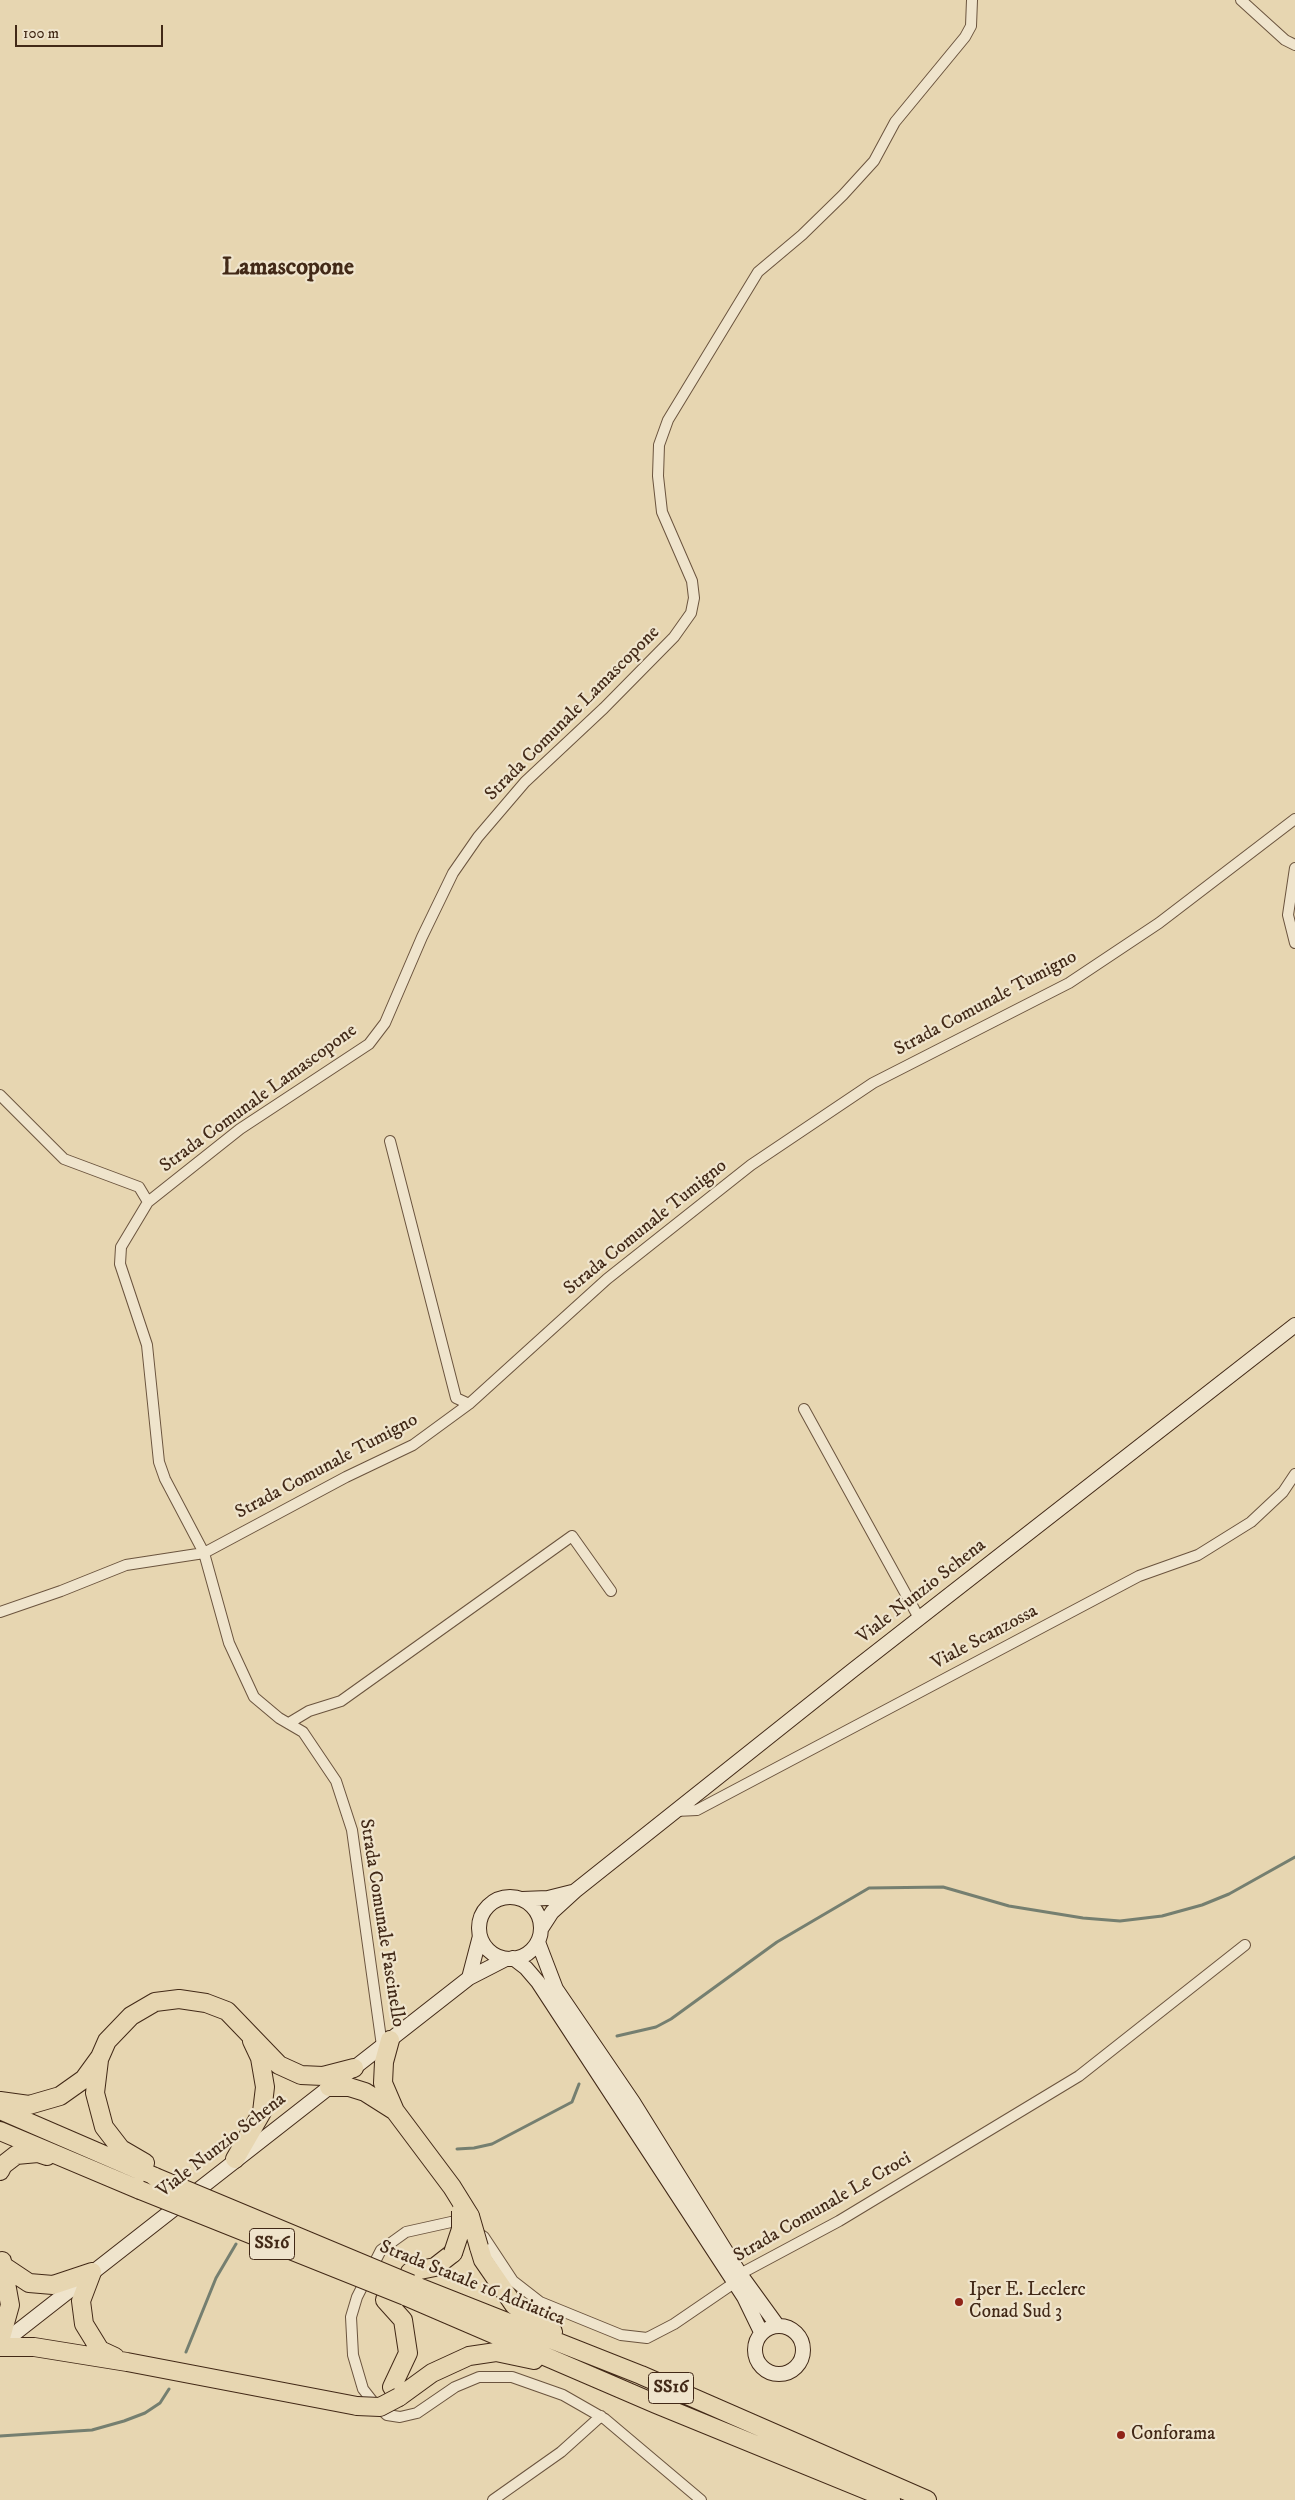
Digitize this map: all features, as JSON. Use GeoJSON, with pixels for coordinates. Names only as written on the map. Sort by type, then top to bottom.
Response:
{"type":"FeatureCollection","features":[{"type":"Feature","properties":{"kind":"highway"},"geometry":{"type":"LineString","coordinates":[[0,2101],[29,2105],[60,2096],[84,2079],[100,2057],[107,2041],[131,2016],[155,2002],[178,1999],[206,2003],[227,2011],[245,2027],[279,2065],[301,2075],[323,2076],[354,2068]]}},
{"type":"Feature","properties":{"kind":"highway"},"geometry":{"type":"LineString","coordinates":[[235,2159],[262,2112],[265,2087],[260,2058],[245,2027]]}},
{"type":"Feature","properties":{"kind":"highway"},"geometry":{"type":"LineString","coordinates":[[386,2043],[384,2083],[394,2111],[464,2209],[483,2260],[514,2305],[548,2329],[641,2375]]}},
{"type":"Feature","properties":{"kind":"highway"},"geometry":{"type":"LineString","coordinates":[[100,2057],[95,2094],[104,2127],[121,2149],[159,2175]]}},
{"type":"Feature","properties":{"kind":"highway"},"geometry":{"type":"LineString","coordinates":[[329,2087],[349,2087],[365,2092],[394,2111]]}},
{"type":"Feature","properties":{"kind":"highway","name":"Strada Statale 16 Adriatica"},"geometry":{"type":"LineString","coordinates":[[0,2110],[159,2175],[323,2256]]}},
{"type":"Feature","properties":{"kind":"highway","name":"Strada Statale 16 Adriatica"},"geometry":{"type":"LineString","coordinates":[[0,2130],[140,2190],[323,2256],[409,2284],[641,2375],[897,2495]]}},
{"type":"Feature","properties":{"kind":"highway"},"geometry":{"type":"LineString","coordinates":[[0,2170],[3,2165],[16,2155],[38,2153],[96,2170]]}},
{"type":"Feature","properties":{"kind":"highway"},"geometry":{"type":"LineString","coordinates":[[323,2256],[377,2261],[409,2284],[453,2253],[461,2229],[464,2209]]}},
{"type":"Feature","properties":{"kind":"highway"},"geometry":{"type":"LineString","coordinates":[[323,2256],[385,2300],[403,2320],[408,2354],[396,2392]]}},
{"type":"Feature","properties":{"kind":"highway"},"geometry":{"type":"LineString","coordinates":[[2,2261],[29,2283],[53,2285],[92,2272]]}},
{"type":"Feature","properties":{"kind":"highway"},"geometry":{"type":"LineString","coordinates":[[0,2341],[10,2305],[2,2261]]}},
{"type":"Feature","properties":{"kind":"highway"},"geometry":{"type":"LineString","coordinates":[[92,2272],[81,2301],[84,2324],[100,2350],[127,2362]]}},
{"type":"Feature","properties":{"kind":"highway","name":"Strada Statale 16 Adriatica"},"geometry":{"type":"LineString","coordinates":[[409,2284],[656,2404],[897,2495],[927,2500]]}},
{"type":"Feature","properties":{"kind":"highway"},"geometry":{"type":"LineString","coordinates":[[0,2346],[34,2347],[127,2362],[357,2406],[396,2392],[469,2356],[496,2352],[534,2360],[656,2404]]}},
{"type":"Feature","properties":{"kind":"highway","name":"SS16"},"geometry":{"type":"LineString","coordinates":[[897,2495],[933,2500]]}},
{"type":"Feature","properties":{"kind":"street","name":"Strada Comunale Lamascopone"},"geometry":{"type":"LineString","coordinates":[[204,1553],[165,1479],[159,1462],[147,1345],[120,1264],[121,1247],[148,1202],[240,1129],[369,1044],[385,1023],[422,937],[453,873],[478,837],[525,782],[604,708],[674,636],[690,613],[694,598],[692,581],[662,512],[658,476],[659,445],[668,420],[758,272],[802,235],[874,161],[895,122],[965,37],[971,26],[972,0]]}},
{"type":"Feature","properties":{"kind":"street"},"geometry":{"type":"LineString","coordinates":[[1242,0],[1285,40],[1295,45]]}},
{"type":"Feature","properties":{"kind":"street","name":"Strada Comunale Tumigno"},"geometry":{"type":"LineString","coordinates":[[0,1612],[62,1591],[126,1565],[204,1553],[346,1477],[413,1445],[469,1404],[607,1279],[751,1165],[873,1083],[1069,983],[1159,923],[1295,819]]}},
{"type":"Feature","properties":{"kind":"street"},"geometry":{"type":"LineString","coordinates":[[1295,868],[1288,915],[1295,944]]}},
{"type":"Feature","properties":{"kind":"street"},"geometry":{"type":"LineString","coordinates":[[0,1095],[64,1159],[139,1186],[148,1202]]}},
{"type":"Feature","properties":{"kind":"street"},"geometry":{"type":"LineString","coordinates":[[390,1141],[456,1398],[469,1404]]}},
{"type":"Feature","properties":{"kind":"street","name":"Viale Nunzio Schena"},"geometry":{"type":"LineString","coordinates":[[539,1936],[552,1912],[575,1891],[919,1618],[1295,1325]]}},
{"type":"Feature","properties":{"kind":"street"},"geometry":{"type":"LineString","coordinates":[[804,1409],[919,1618]]}},
{"type":"Feature","properties":{"kind":"street","name":"Viale Scanzossa"},"geometry":{"type":"LineString","coordinates":[[676,1810],[697,1810],[1139,1576],[1198,1555],[1251,1522],[1282,1492],[1295,1474]]}},
{"type":"Feature","properties":{"kind":"street"},"geometry":{"type":"LineString","coordinates":[[289,1723],[309,1711],[341,1702],[572,1536],[611,1591]]}},
{"type":"Feature","properties":{"kind":"street","name":"Strada Comunale Fascinello"},"geometry":{"type":"LineString","coordinates":[[204,1553],[228,1642],[254,1697],[303,1732],[336,1781],[352,1830],[386,2043]]}},
{"type":"Feature","properties":{"kind":"street","name":"Viale Nunzio Schena"},"geometry":{"type":"LineString","coordinates":[[522,1899],[548,1898],[575,1891]]}},
{"type":"Feature","properties":{"kind":"street"},"geometry":{"type":"LineString","coordinates":[[468,1978],[480,1936],[480,1919],[492,1902],[502,1898],[522,1899],[531,1905],[540,1919],[539,1936],[556,1988],[634,2102],[737,2278],[761,2332]]}},
{"type":"Feature","properties":{"kind":"street"},"geometry":{"type":"LineString","coordinates":[[480,1936],[484,1946],[492,1953],[509,1958],[526,1968],[538,1982],[737,2278],[777,2325]]}},
{"type":"Feature","properties":{"kind":"street"},"geometry":{"type":"LineString","coordinates":[[509,1958],[521,1957],[531,1951],[539,1936]]}},
{"type":"Feature","properties":{"kind":"street","name":"Strada Comunale Le Croci"},"geometry":{"type":"LineString","coordinates":[[601,2416],[563,2395],[512,2377],[480,2377],[455,2387],[417,2413],[400,2417],[387,2415],[363,2389],[353,2355],[351,2317],[356,2297],[381,2250],[406,2232],[424,2227],[451,2222],[469,2226],[484,2237],[513,2281],[540,2302],[620,2335],[647,2338],[674,2324],[737,2278],[839,2221],[1078,2076],[1245,1945]]}},
{"type":"Feature","properties":{"kind":"street","name":"Viale Nunzio Schena"},"geometry":{"type":"LineString","coordinates":[[0,2346],[235,2159],[468,1978],[509,1958]]}},
{"type":"Feature","properties":{"kind":"street"},"geometry":{"type":"LineString","coordinates":[[777,2325],[789,2327],[796,2332],[802,2341],[803,2357],[799,2365],[789,2372],[771,2373],[758,2364],[754,2347],[761,2332],[777,2325]]}},
{"type":"Feature","properties":{"kind":"street"},"geometry":{"type":"LineString","coordinates":[[493,2500],[561,2452],[601,2416],[701,2500]]}},
{"type":"Feature","properties":{"kind":"waterway"},"geometry":{"type":"LineString","coordinates":[[617,2036],[656,2027],[671,2019],[777,1942],[869,1888],[943,1887],[1009,1906],[1083,1918],[1120,1921],[1162,1916],[1202,1905],[1229,1894],[1295,1857]]}},
{"type":"Feature","properties":{"kind":"waterway"},"geometry":{"type":"LineString","coordinates":[[457,2149],[492,2144],[572,2102],[579,2084]]}},
{"type":"Feature","properties":{"kind":"waterway"},"geometry":{"type":"LineString","coordinates":[[186,2352],[216,2278],[236,2244]]}},
{"type":"Feature","properties":{"kind":"waterway"},"geometry":{"type":"LineString","coordinates":[[0,2436],[92,2430],[145,2413],[160,2403],[169,2389]]}},
{"type":"Feature","properties":{"kind":"place","name":"Iper E. Leclerc Conad Sud 3"},"geometry":{"type":"Point","coordinates":[959,2302]}},
{"type":"Feature","properties":{"kind":"place","name":"Conforama"},"geometry":{"type":"Point","coordinates":[1121,2435]}},
{"type":"Feature","properties":{"kind":"district","name":"Lamascopone"},"geometry":{"type":"Point","coordinates":[288,269]}}]}
